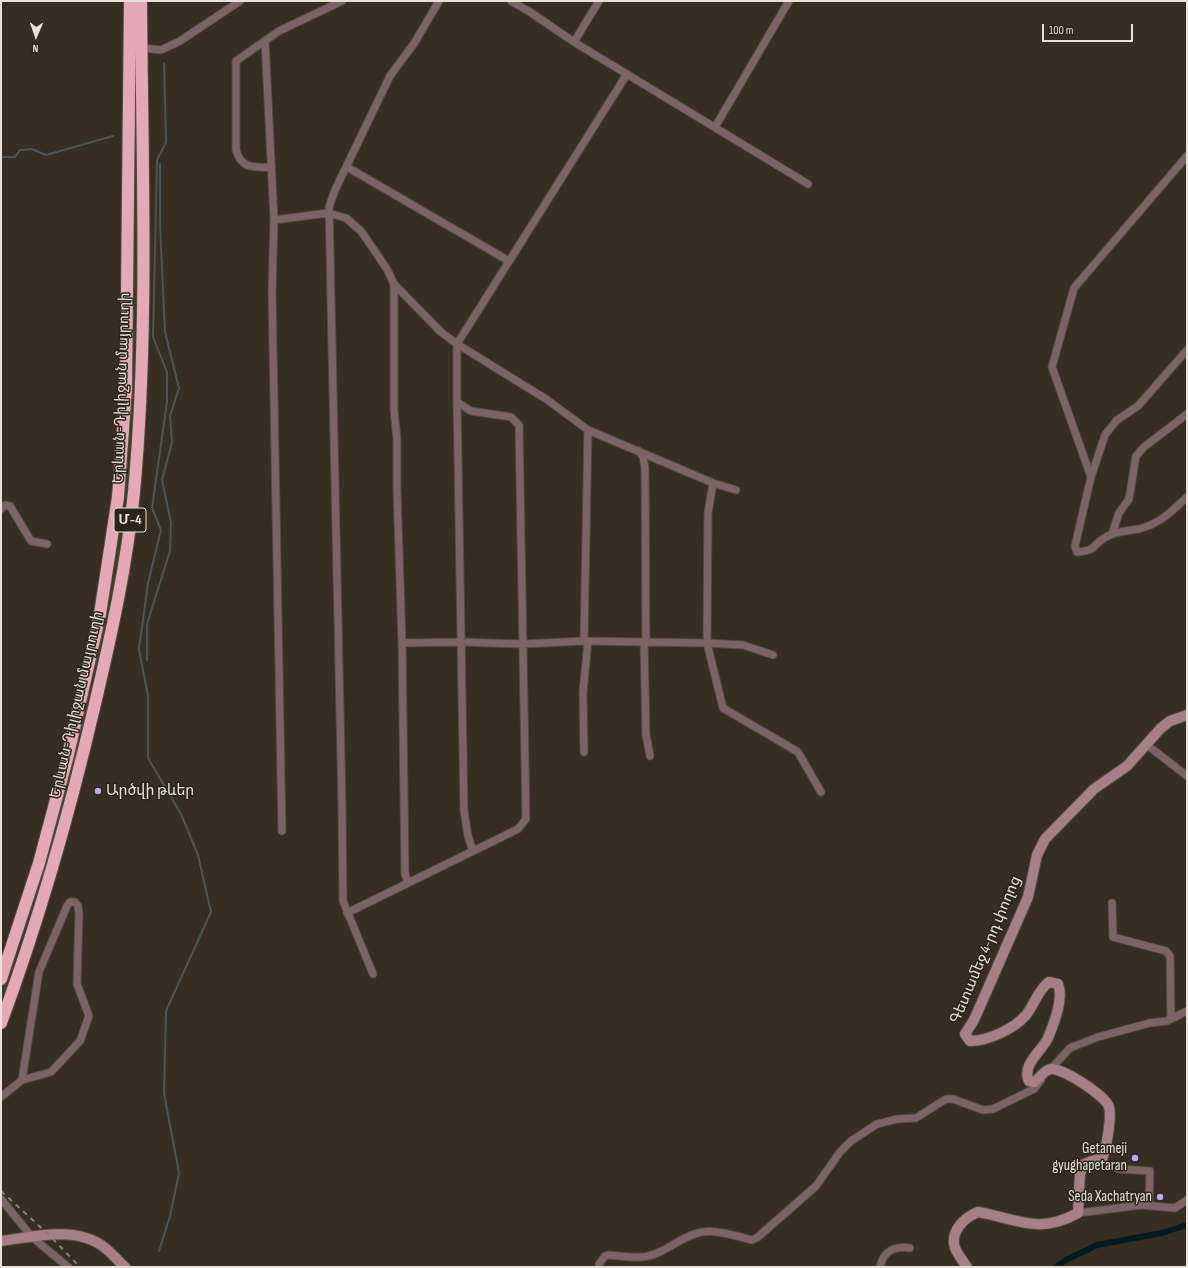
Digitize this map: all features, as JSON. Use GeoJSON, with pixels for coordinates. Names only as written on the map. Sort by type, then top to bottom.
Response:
{"type":"FeatureCollection","features":[{"type":"Feature","properties":{"kind":"highway","name":"Երևան-Դիլիջան մայրուղի"},"geometry":{"type":"LineString","coordinates":[[1,979],[39,863],[68,755],[100,614],[118,496],[126,389],[130,1]]}},
{"type":"Feature","properties":{"kind":"highway","name":"Երևան-Դիլիջան մայրուղի"},"geometry":{"type":"LineString","coordinates":[[1,1023],[17,981],[53,868],[82,758],[115,617],[134,495],[141,388],[144,147],[141,1]]}},
{"type":"Feature","properties":{"kind":"street"},"geometry":{"type":"LineString","coordinates":[[142,48],[161,50],[180,41],[240,1]]}},
{"type":"Feature","properties":{"kind":"street"},"geometry":{"type":"LineString","coordinates":[[271,168],[246,166],[239,159],[236,150],[235,65],[238,58],[298,21],[342,1]]}},
{"type":"Feature","properties":{"kind":"street"},"geometry":{"type":"LineString","coordinates":[[373,974],[347,913],[341,892],[343,880],[342,789],[328,212],[330,202],[390,76],[415,42],[439,1]]}},
{"type":"Feature","properties":{"kind":"street"},"geometry":{"type":"LineString","coordinates":[[511,1],[574,42],[808,184]]}},
{"type":"Feature","properties":{"kind":"street"},"geometry":{"type":"LineString","coordinates":[[574,42],[599,1]]}},
{"type":"Feature","properties":{"kind":"street"},"geometry":{"type":"LineString","coordinates":[[715,127],[789,1]]}},
{"type":"Feature","properties":{"kind":"street"},"geometry":{"type":"LineString","coordinates":[[265,41],[274,220],[272,300],[282,831]]}},
{"type":"Feature","properties":{"kind":"street"},"geometry":{"type":"LineString","coordinates":[[474,851],[468,836],[464,811],[457,344],[627,74]]}},
{"type":"Feature","properties":{"kind":"street"},"geometry":{"type":"LineString","coordinates":[[1091,477],[1052,367],[1074,288],[1187,156]]}},
{"type":"Feature","properties":{"kind":"street"},"geometry":{"type":"LineString","coordinates":[[347,167],[509,261]]}},
{"type":"Feature","properties":{"kind":"street"},"geometry":{"type":"LineString","coordinates":[[274,220],[328,212],[346,218],[361,231],[387,269],[394,284],[435,326],[457,344],[546,399],[588,430],[713,482],[736,490]]}},
{"type":"Feature","properties":{"kind":"street"},"geometry":{"type":"LineString","coordinates":[[394,284],[394,411],[397,439],[396,484],[402,643],[405,874],[408,882]]}},
{"type":"Feature","properties":{"kind":"street"},"geometry":{"type":"LineString","coordinates":[[1187,350],[1138,406],[1117,420],[1105,435],[1091,477],[1076,546],[1078,552],[1090,551],[1105,537],[1112,534],[1141,528],[1161,521],[1187,497]]}},
{"type":"Feature","properties":{"kind":"street"},"geometry":{"type":"LineString","coordinates":[[347,913],[522,827],[526,819],[519,426],[514,418],[471,411],[457,402]]}},
{"type":"Feature","properties":{"kind":"street"},"geometry":{"type":"LineString","coordinates":[[1112,534],[1119,513],[1129,499],[1136,456],[1144,447],[1187,414]]}},
{"type":"Feature","properties":{"kind":"street"},"geometry":{"type":"LineString","coordinates":[[584,752],[583,692],[586,641],[588,430]]}},
{"type":"Feature","properties":{"kind":"street"},"geometry":{"type":"LineString","coordinates":[[639,451],[643,456],[645,468],[646,735],[650,756]]}},
{"type":"Feature","properties":{"kind":"street"},"geometry":{"type":"LineString","coordinates":[[713,482],[708,513],[707,643],[723,708],[798,752],[821,792]]}},
{"type":"Feature","properties":{"kind":"street"},"geometry":{"type":"LineString","coordinates":[[1178,506],[1187,502]]}},
{"type":"Feature","properties":{"kind":"street"},"geometry":{"type":"LineString","coordinates":[[1,509],[5,505],[10,506],[31,541],[47,544]]}},
{"type":"Feature","properties":{"kind":"street"},"geometry":{"type":"LineString","coordinates":[[402,643],[461,642],[522,644],[586,641],[707,643],[743,645],[772,655]]}},
{"type":"Feature","properties":{"kind":"street","name":"Գետամեջ 4-րդ փողոց"},"geometry":{"type":"LineString","coordinates":[[1050,1069],[1034,1082],[1029,1081],[1027,1077],[1030,1063],[1048,1038],[1054,1021],[1060,996],[1058,984],[1054,982],[1049,982],[1044,985],[1026,1015],[1014,1026],[977,1041],[970,1041],[965,1034],[974,1020],[1025,902],[1032,881],[1037,855],[1045,839],[1094,790],[1127,766],[1170,721],[1187,716]]}},
{"type":"Feature","properties":{"kind":"street"},"geometry":{"type":"LineString","coordinates":[[1147,745],[1187,776]]}},
{"type":"Feature","properties":{"kind":"street"},"geometry":{"type":"LineString","coordinates":[[1,1097],[22,1080],[51,1072],[80,1041],[89,1016],[77,984],[78,906],[75,902],[70,902],[67,906],[39,972],[22,1080]]}},
{"type":"Feature","properties":{"kind":"street"},"geometry":{"type":"LineString","coordinates":[[1112,903],[1113,937],[1166,951],[1170,956],[1171,1019]]}},
{"type":"Feature","properties":{"kind":"street"},"geometry":{"type":"LineString","coordinates":[[599,1264],[605,1256],[608,1255],[638,1258],[654,1254],[691,1235],[704,1232],[719,1233],[752,1240],[758,1237],[816,1186],[840,1152],[851,1141],[877,1124],[897,1118],[916,1118],[946,1099],[953,1099],[983,1110],[993,1109],[1034,1089],[1070,1048],[1098,1037],[1171,1019],[1187,1011]]}},
{"type":"Feature","properties":{"kind":"street"},"geometry":{"type":"LineString","coordinates":[[1050,1069],[1065,1073],[1081,1082],[1107,1103],[1109,1107],[1110,1114],[1103,1157],[1102,1159],[1084,1164],[1080,1174],[1078,1213]]}},
{"type":"Feature","properties":{"kind":"street"},"geometry":{"type":"LineString","coordinates":[[1118,1168],[1150,1171],[1149,1206]]}},
{"type":"Feature","properties":{"kind":"street"},"geometry":{"type":"LineString","coordinates":[[1,1199],[32,1237],[68,1267]]}},
{"type":"Feature","properties":{"kind":"street"},"geometry":{"type":"LineString","coordinates":[[967,1267],[955,1249],[955,1232],[969,1216],[978,1212],[1034,1226],[1057,1223],[1078,1213],[1142,1205],[1175,1208],[1187,1200]]}},
{"type":"Feature","properties":{"kind":"street"},"geometry":{"type":"LineString","coordinates":[[1,1242],[56,1233],[83,1238],[104,1247],[125,1267]]}},
{"type":"Feature","properties":{"kind":"street"},"geometry":{"type":"LineString","coordinates":[[880,1267],[887,1252],[896,1248],[910,1248]]}},
{"type":"Feature","properties":{"kind":"green space"},"geometry":{"type":"Polygon","coordinates":[[[137,1],[137,220],[134,400],[126,507],[106,633],[93,696],[60,820],[22,942],[1,1002],[1,989],[71,761],[93,679],[117,530],[134,42],[137,1]]]}},
{"type":"Feature","properties":{"kind":"waterway"},"geometry":{"type":"LineString","coordinates":[[159,1251],[170,1216],[179,1173],[164,1093],[166,1011],[211,912],[198,855],[181,814],[148,758],[148,696],[139,649],[148,583],[161,530],[152,508],[167,402],[167,372],[153,337],[157,160],[166,142],[164,63]]}},
{"type":"Feature","properties":{"kind":"waterway"},"geometry":{"type":"LineString","coordinates":[[1,157],[15,157],[20,150],[32,149],[46,155],[113,136]]}},
{"type":"Feature","properties":{"kind":"waterway"},"geometry":{"type":"LineString","coordinates":[[147,660],[147,624],[170,551],[171,523],[162,480],[172,442],[170,416],[179,388],[165,332],[160,226],[160,164]]}},
{"type":"Feature","properties":{"kind":"waterway"},"geometry":{"type":"LineString","coordinates":[[1056,1267],[1066,1260],[1097,1245],[1162,1233],[1187,1225]]}},
{"type":"Feature","properties":{"kind":"railway"},"geometry":{"type":"LineString","coordinates":[[1,1191],[48,1234],[80,1267]]}},
{"type":"Feature","properties":{"kind":"place","name":"Արծվի թևեր"},"geometry":{"type":"Point","coordinates":[98,791]}},
{"type":"Feature","properties":{"kind":"place","name":"Getameji gyughapetaran"},"geometry":{"type":"Point","coordinates":[1135,1158]}},
{"type":"Feature","properties":{"kind":"place","name":"Seda Xachatryan"},"geometry":{"type":"Point","coordinates":[1160,1197]}}]}
